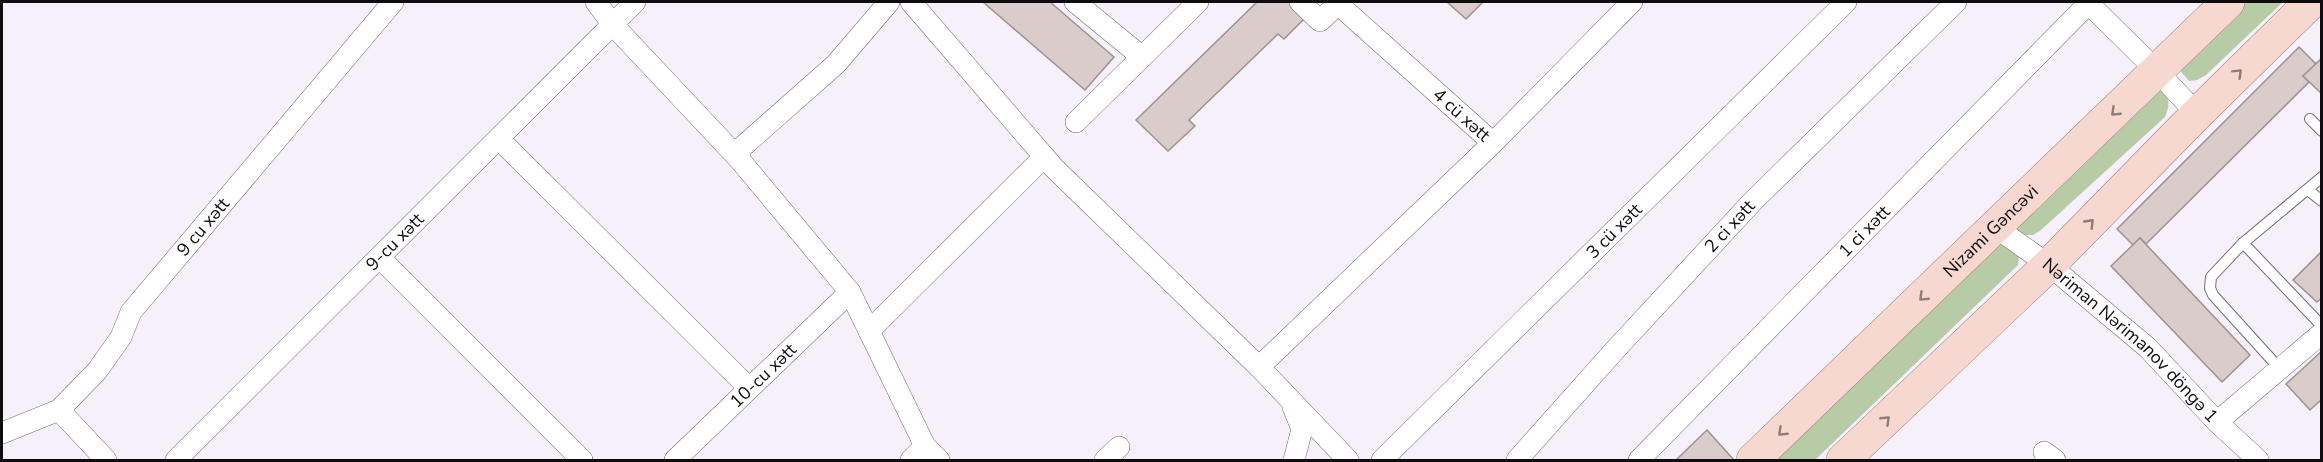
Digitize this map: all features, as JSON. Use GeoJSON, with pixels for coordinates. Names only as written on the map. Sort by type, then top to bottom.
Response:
{"type":"FeatureCollection","features":[{"type":"Feature","properties":{"kind":"main road","name":"Nizami Gəncəvi"},"geometry":{"type":"LineString","coordinates":[[1753,460],[2228,2]]}},
{"type":"Feature","properties":{"kind":"main road"},"geometry":{"type":"LineString","coordinates":[[1843,460],[2049,265],[2311,2]]}},
{"type":"Feature","properties":{"kind":"street","name":"9 cu xətt"},"geometry":{"type":"LineString","coordinates":[[2,433],[59,410],[103,362],[121,337],[131,312],[393,2]]}},
{"type":"Feature","properties":{"kind":"street"},"geometry":{"type":"LineString","coordinates":[[596,2],[614,25],[739,159],[849,292],[925,456]]}},
{"type":"Feature","properties":{"kind":"street","name":"9-cu xətt"},"geometry":{"type":"LineString","coordinates":[[176,460],[635,2]]}},
{"type":"Feature","properties":{"kind":"street"},"geometry":{"type":"LineString","coordinates":[[739,159],[741,148],[836,64],[889,2]]}},
{"type":"Feature","properties":{"kind":"street"},"geometry":{"type":"LineString","coordinates":[[911,2],[1044,157],[1259,367],[1348,460]]}},
{"type":"Feature","properties":{"kind":"street"},"geometry":{"type":"LineString","coordinates":[[1075,2],[1142,57]]}},
{"type":"Feature","properties":{"kind":"street"},"geometry":{"type":"LineString","coordinates":[[1076,122],[1198,2]]}},
{"type":"Feature","properties":{"kind":"street"},"geometry":{"type":"LineString","coordinates":[[1300,2],[1320,21],[1339,3]]}},
{"type":"Feature","properties":{"kind":"street","name":"4 cü xətt"},"geometry":{"type":"LineString","coordinates":[[1339,3],[1493,143],[1632,2]]}},
{"type":"Feature","properties":{"kind":"street","name":"3 cü xətt"},"geometry":{"type":"LineString","coordinates":[[1382,460],[1846,2]]}},
{"type":"Feature","properties":{"kind":"street","name":"2 ci xətt"},"geometry":{"type":"LineString","coordinates":[[1517,460],[1753,201],[1956,2]]}},
{"type":"Feature","properties":{"kind":"street"},"geometry":{"type":"LineString","coordinates":[[2088,2],[2197,114]]}},
{"type":"Feature","properties":{"kind":"street","name":"1 ci xətt"},"geometry":{"type":"LineString","coordinates":[[1639,460],[2088,2]]}},
{"type":"Feature","properties":{"kind":"street"},"geometry":{"type":"LineString","coordinates":[[499,139],[749,388]]}},
{"type":"Feature","properties":{"kind":"street"},"geometry":{"type":"LineString","coordinates":[[1259,367],[1493,143]]}},
{"type":"Feature","properties":{"kind":"street"},"geometry":{"type":"LineString","coordinates":[[869,331],[1044,157]]}},
{"type":"Feature","properties":{"kind":"street","name":"Nəriman Nərimanov döngə 1"},"geometry":{"type":"LineString","coordinates":[[1995,227],[2049,265],[2148,348],[2217,422],[2258,460]]}},
{"type":"Feature","properties":{"kind":"street"},"geometry":{"type":"LineString","coordinates":[[380,258],[582,460]]}},
{"type":"Feature","properties":{"kind":"street","name":"10-cu xətt"},"geometry":{"type":"LineString","coordinates":[[675,460],[849,292]]}},
{"type":"Feature","properties":{"kind":"street"},"geometry":{"type":"LineString","coordinates":[[2217,422],[2322,333]]}},
{"type":"Feature","properties":{"kind":"street"},"geometry":{"type":"LineString","coordinates":[[1291,401],[1302,429],[1294,460]]}},
{"type":"Feature","properties":{"kind":"street"},"geometry":{"type":"LineString","coordinates":[[59,410],[106,460]]}},
{"type":"Feature","properties":{"kind":"lane"},"geometry":{"type":"LineString","coordinates":[[2310,119],[2322,131]]}},
{"type":"Feature","properties":{"kind":"lane"},"geometry":{"type":"LineString","coordinates":[[2280,369],[2213,295],[2210,288],[2211,277],[2243,243],[2322,177]]}},
{"type":"Feature","properties":{"kind":"lane"},"geometry":{"type":"LineString","coordinates":[[2308,190],[2322,201]]}},
{"type":"Feature","properties":{"kind":"lane"},"geometry":{"type":"LineString","coordinates":[[2243,243],[2322,326]]}},
{"type":"Feature","properties":{"kind":"green space"},"geometry":{"type":"Polygon","coordinates":[[[2237,2],[2283,2],[2206,75],[2189,81],[2177,67],[2237,2]]]}},
{"type":"Feature","properties":{"kind":"green space"},"geometry":{"type":"Polygon","coordinates":[[[2160,86],[2168,100],[2165,117],[2041,230],[2033,235],[2022,235],[2014,228],[2160,86]]]}},
{"type":"Feature","properties":{"kind":"green space"},"geometry":{"type":"Polygon","coordinates":[[[2005,243],[2019,256],[2018,265],[1815,460],[1768,460],[1995,244],[2005,243]]]}},
{"type":"Feature","properties":{"kind":"building"},"geometry":{"type":"Polygon","coordinates":[[[983,2],[1050,2],[1114,57],[1085,90],[983,2]]]}},
{"type":"Feature","properties":{"kind":"building"},"geometry":{"type":"Polygon","coordinates":[[[1257,2],[1290,2],[1305,18],[1284,39],[1278,34],[1189,120],[1195,126],[1168,151],[1136,120],[1257,2]]]}},
{"type":"Feature","properties":{"kind":"building"},"geometry":{"type":"Polygon","coordinates":[[[1447,2],[1483,2],[1466,19],[1447,2]]]}},
{"type":"Feature","properties":{"kind":"building"},"geometry":{"type":"Polygon","coordinates":[[[2299,47],[2316,64],[2303,76],[2309,82],[2146,244],[2140,238],[2133,245],[2117,229],[2299,47]]]}},
{"type":"Feature","properties":{"kind":"building"},"geometry":{"type":"Polygon","coordinates":[[[2322,58],[2322,94],[2303,76],[2322,58]]]}},
{"type":"Feature","properties":{"kind":"building"},"geometry":{"type":"Polygon","coordinates":[[[2140,238],[2250,355],[2222,382],[2111,266],[2140,238]]]}},
{"type":"Feature","properties":{"kind":"building"},"geometry":{"type":"Polygon","coordinates":[[[2322,251],[2322,298],[2317,302],[2293,280],[2322,251]]]}},
{"type":"Feature","properties":{"kind":"building"},"geometry":{"type":"Polygon","coordinates":[[[2322,351],[2322,399],[2310,410],[2286,384],[2322,351]]]}},
{"type":"Feature","properties":{"kind":"building"},"geometry":{"type":"Polygon","coordinates":[[[1707,430],[1734,460],[1676,460],[1707,430]]]}}]}
